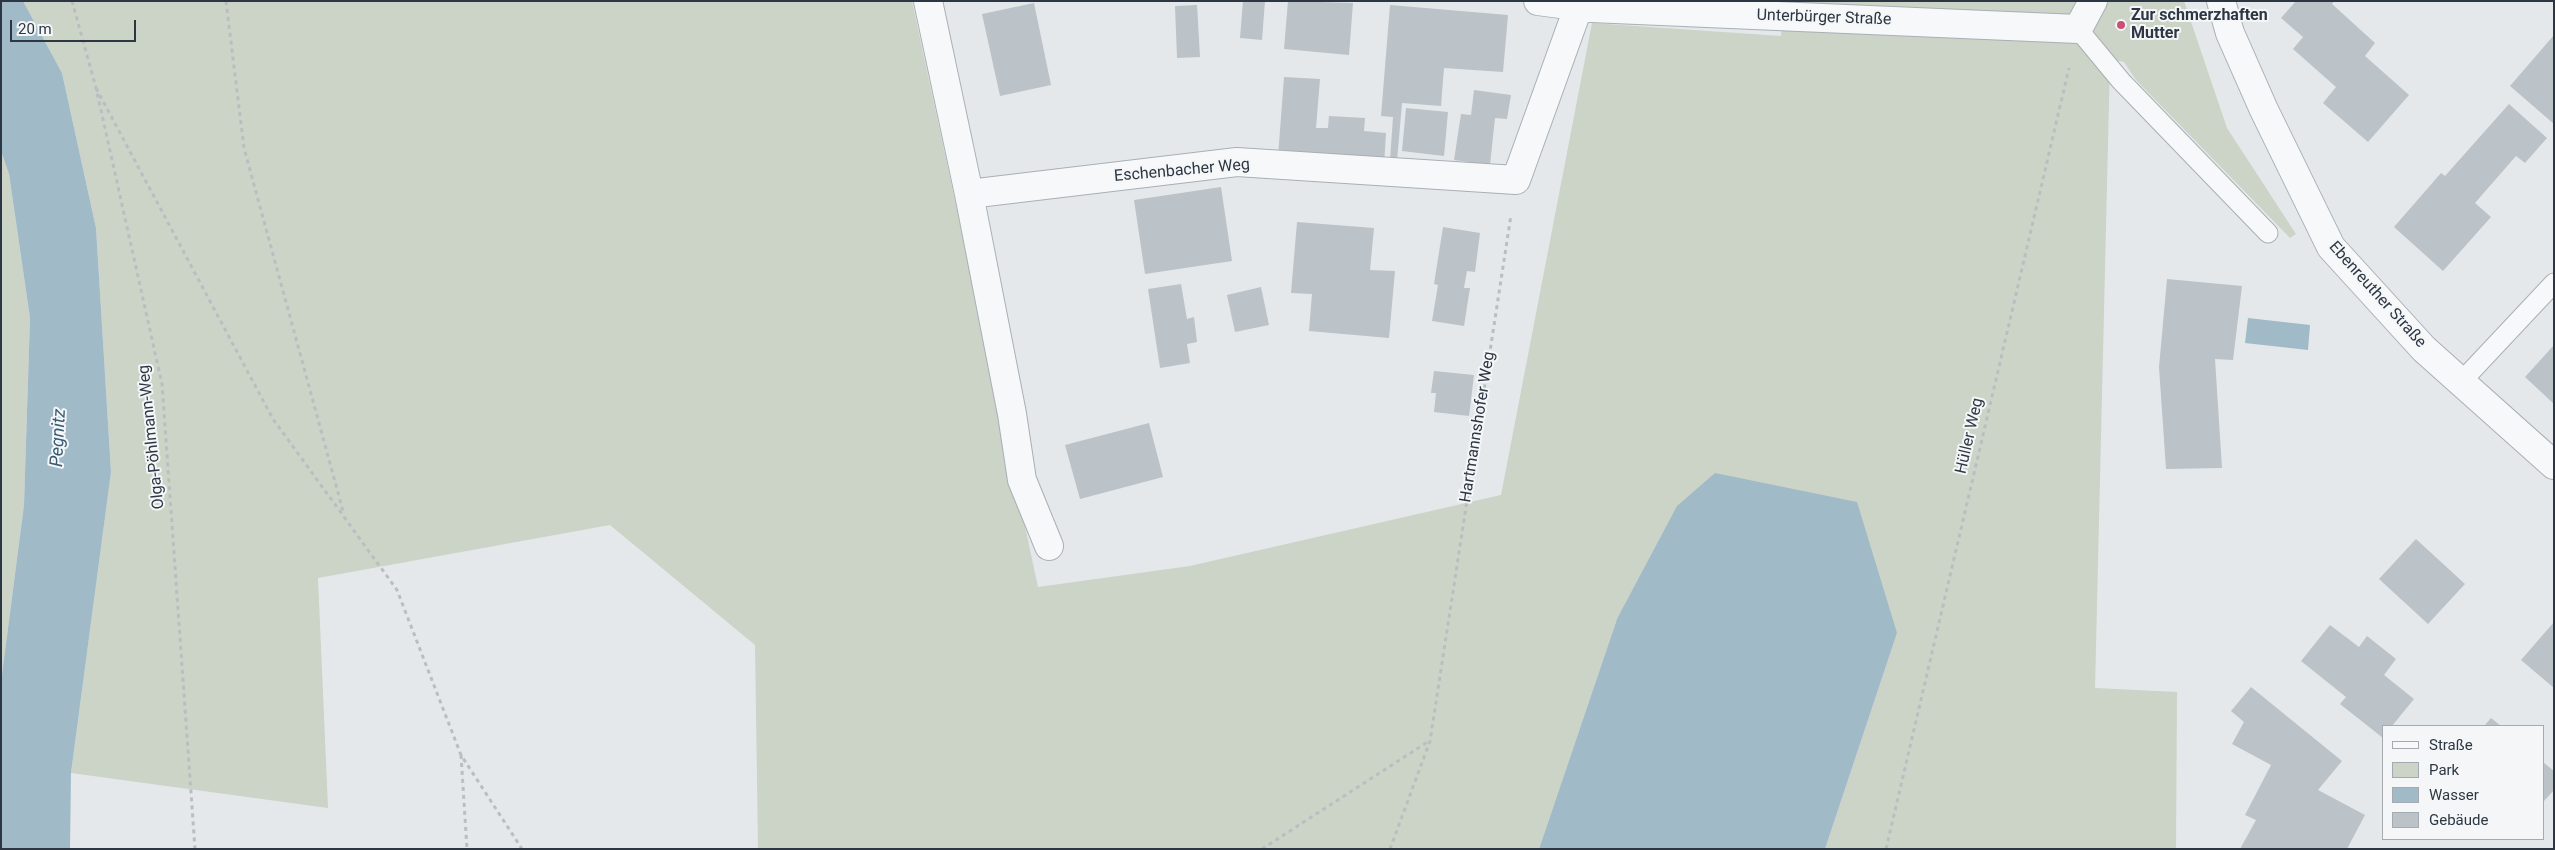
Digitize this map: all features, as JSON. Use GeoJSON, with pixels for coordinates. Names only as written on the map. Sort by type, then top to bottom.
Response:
{"type":"FeatureCollection","features":[{"type":"Feature","properties":{"kind":"street"},"geometry":{"type":"LineString","coordinates":[[928,1],[969,194],[1012,414],[1022,480],[1050,546]]}},
{"type":"Feature","properties":{"kind":"street","name":"Unterbürger Straße"},"geometry":{"type":"LineString","coordinates":[[1538,1],[1578,8],[2078,29]]}},
{"type":"Feature","properties":{"kind":"street"},"geometry":{"type":"LineString","coordinates":[[2078,29],[2094,1]]}},
{"type":"Feature","properties":{"kind":"street","name":"Ebenreuther Straße"},"geometry":{"type":"LineString","coordinates":[[2221,1],[2230,33],[2264,110],[2331,247],[2424,349],[2554,466]]}},
{"type":"Feature","properties":{"kind":"street"},"geometry":{"type":"LineString","coordinates":[[1516,180],[1578,8]]}},
{"type":"Feature","properties":{"kind":"street","name":"Eschenbacher Weg"},"geometry":{"type":"LineString","coordinates":[[969,194],[1237,162],[1516,180]]}},
{"type":"Feature","properties":{"kind":"lane"},"geometry":{"type":"LineString","coordinates":[[2078,29],[2120,81],[2268,234]]}},
{"type":"Feature","properties":{"kind":"lane"},"geometry":{"type":"LineString","coordinates":[[2461,382],[2554,283]]}},
{"type":"Feature","properties":{"kind":"path","name":"Olga-Pöhlmann-Weg"},"geometry":{"type":"LineString","coordinates":[[72,1],[96,88],[162,384],[195,849]]}},
{"type":"Feature","properties":{"kind":"path"},"geometry":{"type":"LineString","coordinates":[[226,2],[244,148],[343,514]]}},
{"type":"Feature","properties":{"kind":"path","name":"Hüller Weg"},"geometry":{"type":"LineString","coordinates":[[1886,849],[2078,29]]}},
{"type":"Feature","properties":{"kind":"path"},"geometry":{"type":"LineString","coordinates":[[96,88],[273,419],[397,590],[461,755],[522,849]]}},
{"type":"Feature","properties":{"kind":"path","name":"Hartmannshofer Weg"},"geometry":{"type":"LineString","coordinates":[[1390,849],[1430,741],[1516,180]]}},
{"type":"Feature","properties":{"kind":"path"},"geometry":{"type":"LineString","coordinates":[[1262,849],[1430,741]]}},
{"type":"Feature","properties":{"kind":"path"},"geometry":{"type":"LineString","coordinates":[[461,755],[467,849]]}},
{"type":"Feature","properties":{"kind":"green space"},"geometry":{"type":"Polygon","coordinates":[[[23,1],[912,1],[1038,587],[1190,566],[1501,495],[1592,23],[1781,36],[1783,1],[2184,1],[2227,128],[2296,234],[2290,238],[2136,80],[2124,62],[2110,59],[2095,688],[2177,692],[2176,849],[1825,849],[1897,633],[1617,619],[1539,849],[758,849],[755,645],[610,525],[318,578],[328,808],[71,773],[111,472],[96,228],[62,73],[23,1]]]}},
{"type":"Feature","properties":{"kind":"green space"},"geometry":{"type":"Polygon","coordinates":[[[1,151],[9,174],[30,318],[24,505],[1,682],[1,151]]]}},
{"type":"Feature","properties":{"kind":"water","name":"Pegnitz"},"geometry":{"type":"Polygon","coordinates":[[[1,1],[23,1],[62,73],[96,228],[111,472],[71,773],[70,849],[1,849],[1,682],[24,505],[30,318],[9,174],[1,151],[1,1]]]}},
{"type":"Feature","properties":{"kind":"water"},"geometry":{"type":"Polygon","coordinates":[[[2248,318],[2310,325],[2308,350],[2245,343],[2248,318]]]}},
{"type":"Feature","properties":{"kind":"water"},"geometry":{"type":"Polygon","coordinates":[[[1715,473],[1857,502],[1897,633],[1825,849],[1539,849],[1617,619],[1677,506],[1715,473]]]}},
{"type":"Feature","properties":{"kind":"building"},"geometry":{"type":"Polygon","coordinates":[[[1243,1],[1265,1],[1262,40],[1240,38],[1243,1]]]}},
{"type":"Feature","properties":{"kind":"building"},"geometry":{"type":"Polygon","coordinates":[[[1288,1],[1353,3],[1349,55],[1284,49],[1288,1]]]}},
{"type":"Feature","properties":{"kind":"building"},"geometry":{"type":"Polygon","coordinates":[[[2296,1],[2334,1],[2332,4],[2375,43],[2365,56],[2409,95],[2368,142],[2323,103],[2336,87],[2293,49],[2303,37],[2281,18],[2296,1]]]}},
{"type":"Feature","properties":{"kind":"building"},"geometry":{"type":"Polygon","coordinates":[[[1034,3],[1051,85],[1000,96],[982,14],[1034,3]]]}},
{"type":"Feature","properties":{"kind":"building"},"geometry":{"type":"Polygon","coordinates":[[[1197,5],[1200,57],[1177,58],[1175,6],[1197,5]]]}},
{"type":"Feature","properties":{"kind":"building"},"geometry":{"type":"Polygon","coordinates":[[[1390,5],[1508,15],[1503,72],[1444,68],[1441,106],[1402,103],[1397,161],[1390,160],[1393,117],[1381,116],[1390,5]]]}},
{"type":"Feature","properties":{"kind":"building","name":"Zur schmerzhaften Mutter"},"geometry":{"type":"Polygon","coordinates":[[[2116,21],[2126,21],[2127,30],[2116,30],[2116,21]]]}},
{"type":"Feature","properties":{"kind":"building"},"geometry":{"type":"Polygon","coordinates":[[[2554,35],[2554,124],[2510,86],[2554,35]]]}},
{"type":"Feature","properties":{"kind":"building"},"geometry":{"type":"Polygon","coordinates":[[[1284,77],[1320,79],[1316,128],[1328,128],[1329,116],[1365,118],[1364,131],[1386,133],[1384,165],[1278,157],[1284,77]]]}},
{"type":"Feature","properties":{"kind":"building"},"geometry":{"type":"Polygon","coordinates":[[[1474,90],[1511,95],[1507,119],[1495,118],[1490,165],[1454,160],[1461,114],[1471,115],[1474,90]]]}},
{"type":"Feature","properties":{"kind":"building"},"geometry":{"type":"Polygon","coordinates":[[[2509,104],[2547,138],[2525,163],[2516,156],[2475,203],[2491,217],[2443,271],[2394,227],[2441,173],[2445,176],[2509,104]]]}},
{"type":"Feature","properties":{"kind":"building"},"geometry":{"type":"Polygon","coordinates":[[[1406,108],[1448,112],[1444,156],[1402,151],[1406,108]]]}},
{"type":"Feature","properties":{"kind":"building"},"geometry":{"type":"Polygon","coordinates":[[[1221,187],[1232,261],[1145,274],[1134,200],[1221,187]]]}},
{"type":"Feature","properties":{"kind":"building"},"geometry":{"type":"Polygon","coordinates":[[[1297,222],[1374,228],[1370,270],[1395,271],[1389,338],[1309,331],[1312,294],[1291,293],[1297,222]]]}},
{"type":"Feature","properties":{"kind":"building"},"geometry":{"type":"Polygon","coordinates":[[[1443,227],[1480,233],[1475,272],[1467,271],[1464,288],[1470,288],[1464,326],[1432,321],[1438,285],[1434,284],[1443,227]]]}},
{"type":"Feature","properties":{"kind":"building"},"geometry":{"type":"Polygon","coordinates":[[[2167,279],[2242,286],[2233,360],[2215,359],[2222,468],[2166,469],[2159,367],[2167,279]]]}},
{"type":"Feature","properties":{"kind":"building"},"geometry":{"type":"Polygon","coordinates":[[[1181,284],[1187,319],[1194,317],[1197,342],[1187,344],[1190,363],[1160,368],[1148,289],[1181,284]]]}},
{"type":"Feature","properties":{"kind":"building"},"geometry":{"type":"Polygon","coordinates":[[[1261,287],[1269,325],[1235,332],[1227,295],[1261,287]]]}},
{"type":"Feature","properties":{"kind":"building"},"geometry":{"type":"Polygon","coordinates":[[[2554,345],[2554,404],[2525,377],[2554,345]]]}},
{"type":"Feature","properties":{"kind":"building"},"geometry":{"type":"Polygon","coordinates":[[[1434,371],[1474,375],[1469,416],[1434,412],[1436,393],[1431,393],[1434,371]]]}},
{"type":"Feature","properties":{"kind":"building"},"geometry":{"type":"Polygon","coordinates":[[[1149,423],[1163,477],[1080,499],[1065,445],[1149,423]]]}},
{"type":"Feature","properties":{"kind":"building"},"geometry":{"type":"Polygon","coordinates":[[[2416,539],[2465,584],[2428,624],[2379,579],[2416,539]]]}},
{"type":"Feature","properties":{"kind":"building"},"geometry":{"type":"Polygon","coordinates":[[[2554,622],[2554,688],[2521,660],[2554,622]]]}},
{"type":"Feature","properties":{"kind":"building"},"geometry":{"type":"Polygon","coordinates":[[[2330,625],[2359,647],[2367,636],[2396,659],[2384,675],[2414,699],[2393,725],[2382,725],[2382,737],[2340,704],[2346,697],[2301,661],[2330,625]]]}},
{"type":"Feature","properties":{"kind":"building"},"geometry":{"type":"Polygon","coordinates":[[[2251,687],[2342,761],[2318,790],[2365,815],[2347,849],[2240,849],[2256,820],[2245,815],[2271,765],[2232,744],[2244,722],[2231,711],[2251,687]]]}},
{"type":"Feature","properties":{"kind":"building"},"geometry":{"type":"Polygon","coordinates":[[[2491,718],[2500,725],[2485,725],[2491,718]]]}},
{"type":"Feature","properties":{"kind":"building"},"geometry":{"type":"Polygon","coordinates":[[[2545,764],[2554,771],[2554,790],[2545,800],[2545,764]]]}},
{"type":"Feature","properties":{"kind":"place","name":"Zur schmerzhaften Mutter"},"geometry":{"type":"Point","coordinates":[2121,25]}}]}
